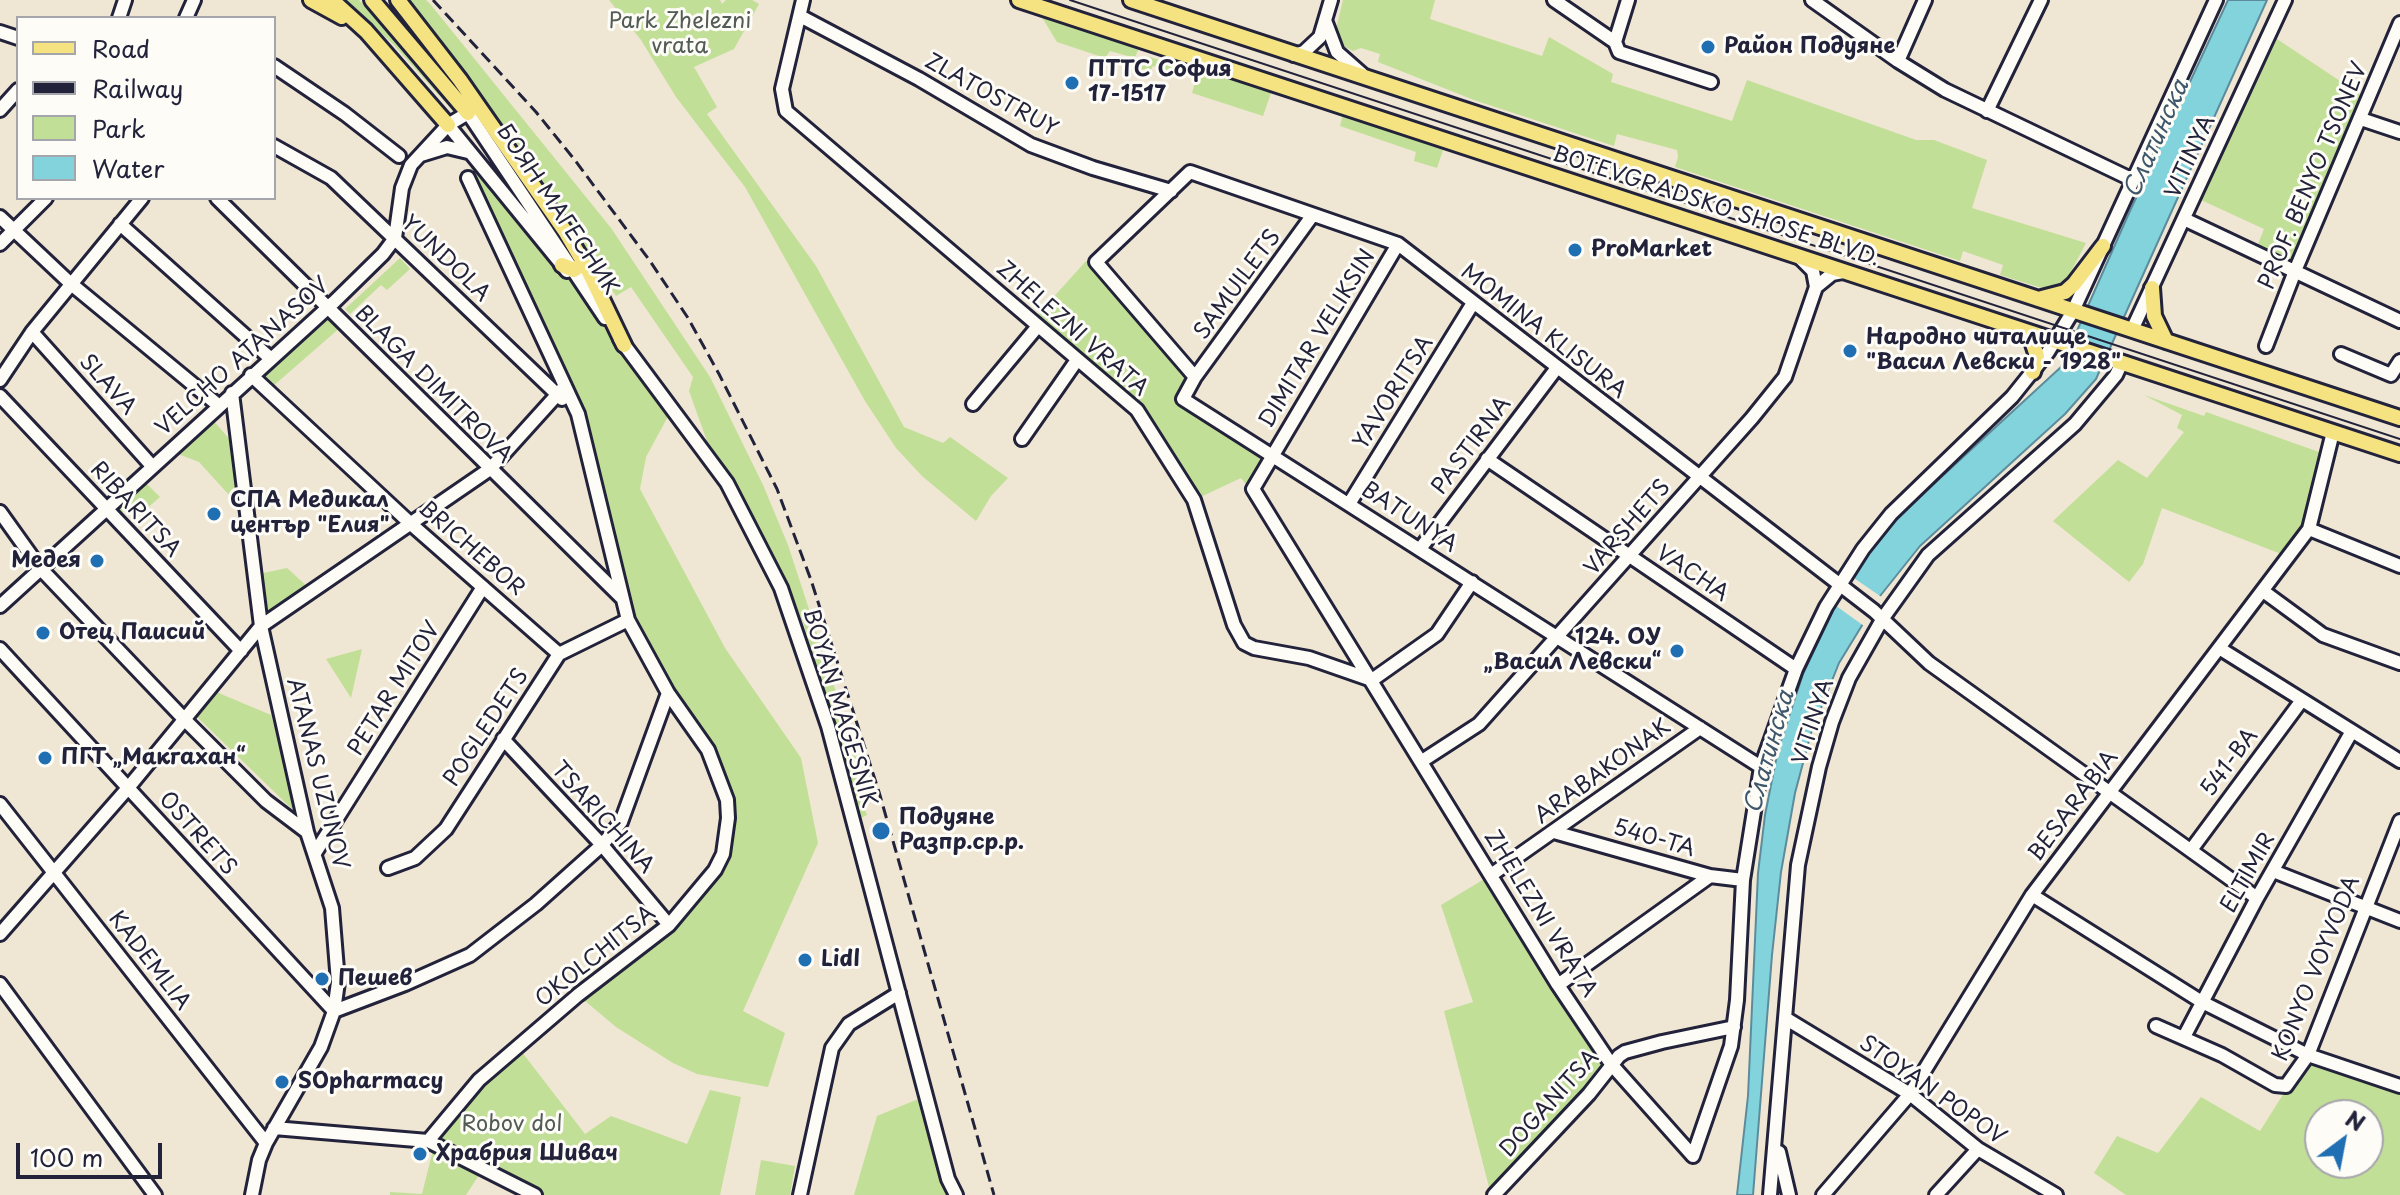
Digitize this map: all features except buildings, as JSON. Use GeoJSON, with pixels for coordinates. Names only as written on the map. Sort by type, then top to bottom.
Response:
{"type":"FeatureCollection","features":[{"type":"Feature","properties":{"kind":"main road"},"geometry":{"type":"LineString","coordinates":[[311,0],[366,31]]}},
{"type":"Feature","properties":{"kind":"main road"},"geometry":{"type":"LineString","coordinates":[[332,0],[366,31],[448,125]]}},
{"type":"Feature","properties":{"kind":"main road"},"geometry":{"type":"LineString","coordinates":[[372,0],[468,113]]}},
{"type":"Feature","properties":{"kind":"main road"},"geometry":{"type":"LineString","coordinates":[[398,0],[487,117],[573,265],[624,345]]}},
{"type":"Feature","properties":{"kind":"main road","name":"BOTEVGRADSKO SHOSE BLVD."},"geometry":{"type":"LineString","coordinates":[[1019,0],[2400,454]]}},
{"type":"Feature","properties":{"kind":"main road","name":"BOTEVGRADSKO SHOSE BLVD."},"geometry":{"type":"LineString","coordinates":[[1131,0],[2400,418]]}},
{"type":"Feature","properties":{"kind":"main road"},"geometry":{"type":"LineString","coordinates":[[2038,299],[2065,292],[2103,246]]}},
{"type":"Feature","properties":{"kind":"main road"},"geometry":{"type":"LineString","coordinates":[[2152,288],[2154,316],[2166,341]]}},
{"type":"Feature","properties":{"kind":"main road"},"geometry":{"type":"LineString","coordinates":[[2015,329],[2032,341],[2037,356],[2033,372]]}},
{"type":"Feature","properties":{"kind":"street"},"geometry":{"type":"LineString","coordinates":[[800,16],[803,0]]}},
{"type":"Feature","properties":{"kind":"street"},"geometry":{"type":"LineString","coordinates":[[1294,55],[1313,46],[1320,37],[1331,0]]}},
{"type":"Feature","properties":{"kind":"street"},"geometry":{"type":"LineString","coordinates":[[1554,0],[1615,42],[1619,52],[1711,82]]}},
{"type":"Feature","properties":{"kind":"street"},"geometry":{"type":"LineString","coordinates":[[1615,42],[1628,0]]}},
{"type":"Feature","properties":{"kind":"street"},"geometry":{"type":"LineString","coordinates":[[1812,0],[1898,61],[1987,111],[2133,180]]}},
{"type":"Feature","properties":{"kind":"street"},"geometry":{"type":"LineString","coordinates":[[1898,61],[1925,0]]}},
{"type":"Feature","properties":{"kind":"street"},"geometry":{"type":"LineString","coordinates":[[1987,111],[2041,0]]}},
{"type":"Feature","properties":{"kind":"street","name":"VITINYA"},"geometry":{"type":"LineString","coordinates":[[1693,1156],[1725,1064],[1734,1027],[1743,880],[1761,767],[1796,669],[1841,586],[1891,514],[2012,397],[2054,342],[2073,311],[2216,0]]}},
{"type":"Feature","properties":{"kind":"street","name":"VITINYA"},"geometry":{"type":"LineString","coordinates":[[2132,330],[2285,0]]}},
{"type":"Feature","properties":{"kind":"street","name":"ZHELEZNI VRATA"},"geometry":{"type":"LineString","coordinates":[[800,16],[782,89],[783,104],[791,117],[1137,410],[1194,500],[1230,614],[1244,643],[1254,648],[1309,658],[1372,680]]}},
{"type":"Feature","properties":{"kind":"street","name":"ZLATOSTRUY"},"geometry":{"type":"LineString","coordinates":[[800,16],[919,79],[1031,145],[1093,168],[1171,191]]}},
{"type":"Feature","properties":{"kind":"street"},"geometry":{"type":"LineString","coordinates":[[1326,23],[1337,52],[1368,79]]}},
{"type":"Feature","properties":{"kind":"street","name":"PROF. BENYO TSONEV"},"geometry":{"type":"LineString","coordinates":[[2266,346],[2400,23]]}},
{"type":"Feature","properties":{"kind":"street"},"geometry":{"type":"LineString","coordinates":[[276,67],[345,114],[399,156]]}},
{"type":"Feature","properties":{"kind":"street"},"geometry":{"type":"LineString","coordinates":[[0,110],[16,92]]}},
{"type":"Feature","properties":{"kind":"street"},"geometry":{"type":"LineString","coordinates":[[395,238],[405,177],[418,156],[448,125],[468,113]]}},
{"type":"Feature","properties":{"kind":"street","name":"БОЯН МАГЕСНИК"},"geometry":{"type":"LineString","coordinates":[[468,113],[573,265],[607,320]]}},
{"type":"Feature","properties":{"kind":"street"},"geometry":{"type":"LineString","coordinates":[[2361,119],[2400,132]]}},
{"type":"Feature","properties":{"kind":"street","name":"БОЯН МАГЕСНИК"},"geometry":{"type":"LineString","coordinates":[[448,125],[573,265]]}},
{"type":"Feature","properties":{"kind":"street","name":"YUNDOLA"},"geometry":{"type":"LineString","coordinates":[[276,147],[331,178],[561,390]]}},
{"type":"Feature","properties":{"kind":"street"},"geometry":{"type":"LineString","coordinates":[[418,156],[447,147],[470,153]]}},
{"type":"Feature","properties":{"kind":"street","name":"MOMINA KLISURA"},"geometry":{"type":"LineString","coordinates":[[1171,191],[1190,172],[1398,244],[1556,369],[1879,614],[1929,663],[2257,898]]}},
{"type":"Feature","properties":{"kind":"street"},"geometry":{"type":"LineString","coordinates":[[334,1011],[470,955],[536,904],[602,845],[621,822],[668,693],[628,620],[578,414],[561,390],[468,178]]}},
{"type":"Feature","properties":{"kind":"street"},"geometry":{"type":"LineString","coordinates":[[1171,191],[1096,262],[1195,377]]}},
{"type":"Feature","properties":{"kind":"street"},"geometry":{"type":"LineString","coordinates":[[0,244],[44,200]]}},
{"type":"Feature","properties":{"kind":"street"},"geometry":{"type":"LineString","coordinates":[[0,380],[70,283],[140,200]]}},
{"type":"Feature","properties":{"kind":"street","name":"BLAGA DIMITROVA"},"geometry":{"type":"LineString","coordinates":[[219,200],[622,598]]}},
{"type":"Feature","properties":{"kind":"street","name":"SAMUILETS"},"geometry":{"type":"LineString","coordinates":[[1195,377],[1312,216]]}},
{"type":"Feature","properties":{"kind":"street"},"geometry":{"type":"LineString","coordinates":[[0,217],[70,283],[218,405]]}},
{"type":"Feature","properties":{"kind":"street"},"geometry":{"type":"LineString","coordinates":[[2184,219],[2400,321]]}},
{"type":"Feature","properties":{"kind":"street"},"geometry":{"type":"LineString","coordinates":[[120,224],[270,358]]}},
{"type":"Feature","properties":{"kind":"street","name":"VELCHO ATANASOV"},"geometry":{"type":"LineString","coordinates":[[0,606],[327,308],[383,254],[395,238]]}},
{"type":"Feature","properties":{"kind":"street","name":"DIMITAR VELIKSIN"},"geometry":{"type":"LineString","coordinates":[[1272,455],[1398,244]]}},
{"type":"Feature","properties":{"kind":"street"},"geometry":{"type":"LineString","coordinates":[[1799,257],[1813,271],[1816,287],[1832,274],[1843,272]]}},
{"type":"Feature","properties":{"kind":"street","name":"VARSHETS"},"geometry":{"type":"LineString","coordinates":[[1422,761],[1479,724],[1752,418],[1785,377],[1816,287]]}},
{"type":"Feature","properties":{"kind":"street","name":"YAVORITSA"},"geometry":{"type":"LineString","coordinates":[[1349,504],[1473,303]]}},
{"type":"Feature","properties":{"kind":"street","name":"BOYAN MAGESNIK"},"geometry":{"type":"LineString","coordinates":[[607,320],[727,483],[781,588],[828,726],[948,1179],[956,1195]]}},
{"type":"Feature","properties":{"kind":"street"},"geometry":{"type":"LineString","coordinates":[[973,404],[1038,326]]}},
{"type":"Feature","properties":{"kind":"street","name":"SLAVA"},"geometry":{"type":"LineString","coordinates":[[32,332],[152,466]]}},
{"type":"Feature","properties":{"kind":"street"},"geometry":{"type":"LineString","coordinates":[[2341,354],[2391,375],[2400,361]]}},
{"type":"Feature","properties":{"kind":"street"},"geometry":{"type":"LineString","coordinates":[[1022,439],[1077,360]]}},
{"type":"Feature","properties":{"kind":"street","name":"VITINYA"},"geometry":{"type":"LineString","coordinates":[[1770,1195],[1798,865],[1810,801],[1832,722],[1849,678],[1879,614],[1928,555],[2075,424],[2116,375],[2121,364]]}},
{"type":"Feature","properties":{"kind":"street","name":"PASTIRNA"},"geometry":{"type":"LineString","coordinates":[[1420,549],[1556,369]]}},
{"type":"Feature","properties":{"kind":"street","name":"BRICHEBOR"},"geometry":{"type":"LineString","coordinates":[[251,375],[411,524],[559,654]]}},
{"type":"Feature","properties":{"kind":"street","name":"BATUNYA"},"geometry":{"type":"LineString","coordinates":[[1195,377],[1183,399],[1761,767]]}},
{"type":"Feature","properties":{"kind":"street"},"geometry":{"type":"LineString","coordinates":[[0,934],[128,788],[261,626],[490,469],[561,390]]}},
{"type":"Feature","properties":{"kind":"street","name":"ATANAS UZUNOV"},"geometry":{"type":"LineString","coordinates":[[232,393],[261,626],[307,832],[332,908],[338,982],[334,1011],[309,1071],[266,1143],[252,1195]]}},
{"type":"Feature","properties":{"kind":"street","name":"RIBARITSA"},"geometry":{"type":"LineString","coordinates":[[0,396],[241,651]]}},
{"type":"Feature","properties":{"kind":"street","name":"BESARABIA"},"geometry":{"type":"LineString","coordinates":[[1823,1195],[1910,1094],[2032,895],[2309,529],[2333,432]]}},
{"type":"Feature","properties":{"kind":"street","name":"ZHELEZNI VRATA"},"geometry":{"type":"LineString","coordinates":[[1272,455],[1253,489],[1558,985],[1611,1064],[1693,1156]]}},
{"type":"Feature","properties":{"kind":"street","name":"VACHA"},"geometry":{"type":"LineString","coordinates":[[1487,459],[1796,669]]}},
{"type":"Feature","properties":{"kind":"street"},"geometry":{"type":"LineString","coordinates":[[0,512],[40,568],[185,720],[266,801],[307,832]]}},
{"type":"Feature","properties":{"kind":"street"},"geometry":{"type":"LineString","coordinates":[[2309,529],[2400,566]]}},
{"type":"Feature","properties":{"kind":"street"},"geometry":{"type":"LineString","coordinates":[[1372,680],[1437,634],[1472,582]]}},
{"type":"Feature","properties":{"kind":"street","name":"PETAR MITOV"},"geometry":{"type":"LineString","coordinates":[[315,853],[483,587]]}},
{"type":"Feature","properties":{"kind":"street"},"geometry":{"type":"LineString","coordinates":[[2263,591],[2323,635],[2400,663]]}},
{"type":"Feature","properties":{"kind":"street"},"geometry":{"type":"LineString","coordinates":[[559,654],[628,620]]}},
{"type":"Feature","properties":{"kind":"street"},"geometry":{"type":"LineString","coordinates":[[2219,648],[2400,761]]}},
{"type":"Feature","properties":{"kind":"street","name":"OSTRETS"},"geometry":{"type":"LineString","coordinates":[[0,649],[334,1011]]}},
{"type":"Feature","properties":{"kind":"street","name":"POGLEDETS"},"geometry":{"type":"LineString","coordinates":[[388,868],[415,858],[446,829],[559,654]]}},
{"type":"Feature","properties":{"kind":"street","name":"OKOLCHITSA"},"geometry":{"type":"LineString","coordinates":[[428,1141],[479,1080],[578,995],[669,925],[715,870],[723,854],[727,800],[703,741],[668,693]]}},
{"type":"Feature","properties":{"kind":"street","name":"541-ВА"},"geometry":{"type":"LineString","coordinates":[[2191,850],[2302,700]]}},
{"type":"Feature","properties":{"kind":"street","name":"ARABAKONAK"},"geometry":{"type":"LineString","coordinates":[[1491,875],[1700,728]]}},
{"type":"Feature","properties":{"kind":"street","name":"ELTIMIR"},"geometry":{"type":"LineString","coordinates":[[2184,1037],[2257,898],[2352,731]]}},
{"type":"Feature","properties":{"kind":"street","name":"TSARICHINA"},"geometry":{"type":"LineString","coordinates":[[503,739],[602,845],[669,925]]}},
{"type":"Feature","properties":{"kind":"street","name":"KADEMLIA"},"geometry":{"type":"LineString","coordinates":[[0,804],[266,1143]]}},
{"type":"Feature","properties":{"kind":"street","name":"KONYO VOYVODA"},"geometry":{"type":"LineString","coordinates":[[2156,1026],[2251,1070],[2275,1085],[2286,1086],[2308,1055],[2400,821]]}},
{"type":"Feature","properties":{"kind":"street","name":"540-ТА"},"geometry":{"type":"LineString","coordinates":[[1554,832],[1710,876],[1743,880]]}},
{"type":"Feature","properties":{"kind":"street"},"geometry":{"type":"LineString","coordinates":[[2273,871],[2400,921]]}},
{"type":"Feature","properties":{"kind":"street"},"geometry":{"type":"LineString","coordinates":[[1558,985],[1710,876]]}},
{"type":"Feature","properties":{"kind":"street"},"geometry":{"type":"LineString","coordinates":[[2032,895],[2202,1002],[2308,1055],[2400,1086]]}},
{"type":"Feature","properties":{"kind":"street"},"geometry":{"type":"LineString","coordinates":[[0,984],[155,1195]]}},
{"type":"Feature","properties":{"kind":"street"},"geometry":{"type":"LineString","coordinates":[[800,1195],[832,1048],[849,1024],[899,993]]}},
{"type":"Feature","properties":{"kind":"street","name":"STOYAN POPOV"},"geometry":{"type":"LineString","coordinates":[[1785,1018],[1910,1094],[1978,1149],[2056,1195]]}},
{"type":"Feature","properties":{"kind":"street","name":"DOGANITSA"},"geometry":{"type":"LineString","coordinates":[[1494,1195],[1625,1052],[1734,1027]]}},
{"type":"Feature","properties":{"kind":"street"},"geometry":{"type":"LineString","coordinates":[[274,1128],[428,1141],[520,1191],[535,1195]]}},
{"type":"Feature","properties":{"kind":"street"},"geometry":{"type":"LineString","coordinates":[[1776,1137],[1789,1195]]}},
{"type":"Feature","properties":{"kind":"street"},"geometry":{"type":"LineString","coordinates":[[1936,1195],[1978,1149]]}},
{"type":"Feature","properties":{"kind":"street"},"geometry":{"type":"LineString","coordinates":[[946,1195],[948,1179]]}},
{"type":"Feature","properties":{"kind":"green space"},"geometry":{"type":"Polygon","coordinates":[[[345,0],[359,0],[456,108],[453,111],[393,44],[345,0]]]}},
{"type":"Feature","properties":{"kind":"green space"},"geometry":{"type":"Polygon","coordinates":[[[407,0],[426,0],[431,5],[611,228],[710,377],[763,485],[788,545],[871,799],[864,801],[863,805],[867,815],[861,818],[804,625],[779,565],[743,498],[707,441],[689,391],[693,377],[631,287],[616,296],[522,153],[407,0]]]}},
{"type":"Feature","properties":{"kind":"green space","name":"Park Zhelezni vrata"},"geometry":{"type":"Polygon","coordinates":[[[609,0],[720,0],[722,4],[726,0],[752,0],[759,4],[734,49],[694,67],[717,107],[707,114],[816,266],[904,427],[943,443],[950,437],[1008,478],[991,496],[976,521],[922,476],[896,448],[865,401],[745,187],[676,97],[641,40],[609,0]]]}},
{"type":"Feature","properties":{"kind":"green space"},"geometry":{"type":"Polygon","coordinates":[[[1343,0],[1435,0],[1430,19],[1542,56],[1549,37],[1613,74],[1611,82],[1732,121],[1747,80],[1916,140],[1934,140],[1987,160],[1972,208],[2086,243],[2066,281],[2056,288],[2042,288],[2000,275],[2003,265],[1963,251],[1960,261],[1675,167],[1677,150],[1617,134],[1614,146],[1474,100],[1378,62],[1380,54],[1345,47],[1336,29],[1343,0]]]}},
{"type":"Feature","properties":{"kind":"green space"},"geometry":{"type":"Polygon","coordinates":[[[1040,14],[1139,47],[1135,58],[1110,51],[1105,58],[1057,42],[1040,14]]]}},
{"type":"Feature","properties":{"kind":"green space"},"geometry":{"type":"Polygon","coordinates":[[[2277,39],[2361,95],[2292,264],[2257,247],[2264,229],[2201,200],[2277,39]]]}},
{"type":"Feature","properties":{"kind":"green space"},"geometry":{"type":"Polygon","coordinates":[[[1146,56],[1163,61],[1166,57],[1272,90],[1263,116],[1192,93],[1196,79],[1153,66],[1150,71],[1141,69],[1146,56]]]}},
{"type":"Feature","properties":{"kind":"green space"},"geometry":{"type":"Polygon","coordinates":[[[1343,114],[1443,150],[1437,168],[1414,161],[1416,152],[1340,126],[1343,114]]]}},
{"type":"Feature","properties":{"kind":"green space"},"geometry":{"type":"Polygon","coordinates":[[[474,158],[607,320],[672,409],[646,457],[640,489],[725,648],[801,758],[818,843],[743,1011],[785,1033],[768,1087],[697,1074],[673,1063],[616,1027],[578,995],[697,893],[727,836],[721,780],[628,620],[578,414],[468,178],[474,158]]]}},
{"type":"Feature","properties":{"kind":"green space"},"geometry":{"type":"Polygon","coordinates":[[[400,258],[410,269],[387,290],[381,285],[350,314],[345,309],[400,258]]]}},
{"type":"Feature","properties":{"kind":"green space"},"geometry":{"type":"Polygon","coordinates":[[[1086,261],[1188,378],[1178,398],[1267,454],[1248,487],[1241,478],[1194,500],[1137,410],[1032,321],[1086,261]]]}},
{"type":"Feature","properties":{"kind":"green space"},"geometry":{"type":"Polygon","coordinates":[[[332,316],[342,326],[272,387],[262,377],[332,316]]]}},
{"type":"Feature","properties":{"kind":"green space"},"geometry":{"type":"Polygon","coordinates":[[[2144,395],[2204,416],[2206,412],[2319,452],[2309,529],[2289,557],[2162,508],[2143,564],[2129,582],[2053,521],[2118,460],[2147,478],[2184,432],[2177,428],[2182,415],[2144,395]]]}},
{"type":"Feature","properties":{"kind":"green space"},"geometry":{"type":"Polygon","coordinates":[[[211,418],[232,442],[238,488],[230,496],[199,462],[173,452],[211,418]]]}},
{"type":"Feature","properties":{"kind":"green space"},"geometry":{"type":"Polygon","coordinates":[[[142,479],[160,497],[144,511],[114,512],[111,507],[142,479]]]}},
{"type":"Feature","properties":{"kind":"green space"},"geometry":{"type":"Polygon","coordinates":[[[287,568],[309,588],[265,618],[259,574],[287,568]]]}},
{"type":"Feature","properties":{"kind":"green space"},"geometry":{"type":"Polygon","coordinates":[[[362,649],[351,698],[326,659],[362,649]]]}},
{"type":"Feature","properties":{"kind":"green space"},"geometry":{"type":"Polygon","coordinates":[[[214,691],[271,715],[295,805],[292,809],[194,714],[214,691]]]}},
{"type":"Feature","properties":{"kind":"green space"},"geometry":{"type":"Polygon","coordinates":[[[1491,875],[1611,1064],[1491,1195],[1444,1011],[1473,1002],[1441,905],[1491,875]]]}},
{"type":"Feature","properties":{"kind":"green space","name":"Robov dol"},"geometry":{"type":"Polygon","coordinates":[[[518,1047],[585,1134],[611,1116],[687,1144],[710,1090],[741,1097],[720,1195],[535,1195],[428,1141],[518,1047]]]}},
{"type":"Feature","properties":{"kind":"green space"},"geometry":{"type":"Polygon","coordinates":[[[2308,1055],[2400,1086],[2400,1195],[2126,1195],[2094,1173],[2117,1136],[2158,1153],[2201,1097],[2260,1131],[2308,1055]]]}},
{"type":"Feature","properties":{"kind":"green space"},"geometry":{"type":"Polygon","coordinates":[[[928,1095],[948,1179],[946,1195],[854,1195],[877,1116],[928,1095]]]}},
{"type":"Feature","properties":{"kind":"green space"},"geometry":{"type":"Polygon","coordinates":[[[433,1150],[481,1172],[466,1195],[390,1195],[390,1192],[422,1194],[433,1150]]]}},
{"type":"Feature","properties":{"kind":"green space"},"geometry":{"type":"Polygon","coordinates":[[[761,1160],[795,1166],[790,1195],[755,1195],[761,1160]]]}},
{"type":"Feature","properties":{"kind":"water"},"geometry":{"type":"Polygon","coordinates":[[[2228,0],[2267,0],[2096,379],[2065,414],[1920,546],[1880,596],[1839,663],[1811,733],[1795,793],[1781,872],[1772,955],[1753,1195],[1737,1195],[1748,1096],[1758,873],[1765,815],[1778,750],[1803,674],[1835,605],[1866,556],[1900,515],[2061,367],[2228,0]]]}},
{"type":"Feature","properties":{"kind":"pier"},"geometry":{"type":"Polygon","coordinates":[[[1851,576],[1883,598],[1864,626],[1832,603],[1851,576]]]}},
{"type":"Feature","properties":{"kind":"tram line"},"geometry":{"type":"LineString","coordinates":[[1070,0],[2400,439]]}},
{"type":"Feature","properties":{"kind":"railway"},"geometry":{"type":"LineString","coordinates":[[433,0],[536,112],[650,261],[688,318],[777,489],[811,580],[879,792],[994,1195]]}},
{"type":"Feature","properties":{"kind":"place","name":"Район Подуяне"},"geometry":{"type":"Point","coordinates":[1708,47]}},
{"type":"Feature","properties":{"kind":"place","name":"ПТТС София 17-1517"},"geometry":{"type":"Point","coordinates":[1072,83]}},
{"type":"Feature","properties":{"kind":"place","name":"ProMarket"},"geometry":{"type":"Point","coordinates":[1575,250]}},
{"type":"Feature","properties":{"kind":"place","name":"Народно читалище \"Васил Левски - 1928\""},"geometry":{"type":"Point","coordinates":[1850,351]}},
{"type":"Feature","properties":{"kind":"place","name":"СПА Медикaл център \"Елия\""},"geometry":{"type":"Point","coordinates":[214,514]}},
{"type":"Feature","properties":{"kind":"place","name":"Медея"},"geometry":{"type":"Point","coordinates":[97,561]}},
{"type":"Feature","properties":{"kind":"place","name":"Отец Паисий"},"geometry":{"type":"Point","coordinates":[43,633]}},
{"type":"Feature","properties":{"kind":"place","name":"124. ОУ „Васил Левски“"},"geometry":{"type":"Point","coordinates":[1677,651]}},
{"type":"Feature","properties":{"kind":"place","name":"ПГТ „Макгахан“"},"geometry":{"type":"Point","coordinates":[45,758]}},
{"type":"Feature","properties":{"kind":"place","name":"Подуяне Разпр.ср.р."},"geometry":{"type":"Point","coordinates":[881,831]}},
{"type":"Feature","properties":{"kind":"place","name":"Lidl"},"geometry":{"type":"Point","coordinates":[805,960]}},
{"type":"Feature","properties":{"kind":"place","name":"Пешев"},"geometry":{"type":"Point","coordinates":[322,979]}},
{"type":"Feature","properties":{"kind":"place","name":"SOpharmacy"},"geometry":{"type":"Point","coordinates":[282,1082]}},
{"type":"Feature","properties":{"kind":"place","name":"Храбрия Шивач"},"geometry":{"type":"Point","coordinates":[420,1154]}},
{"type":"Feature","properties":{"kind":"water label","name":"Слатинска"},"geometry":{"type":"Point","coordinates":[2157,139]}},
{"type":"Feature","properties":{"kind":"water label","name":"Слатинска"},"geometry":{"type":"Point","coordinates":[1770,752]}}]}
